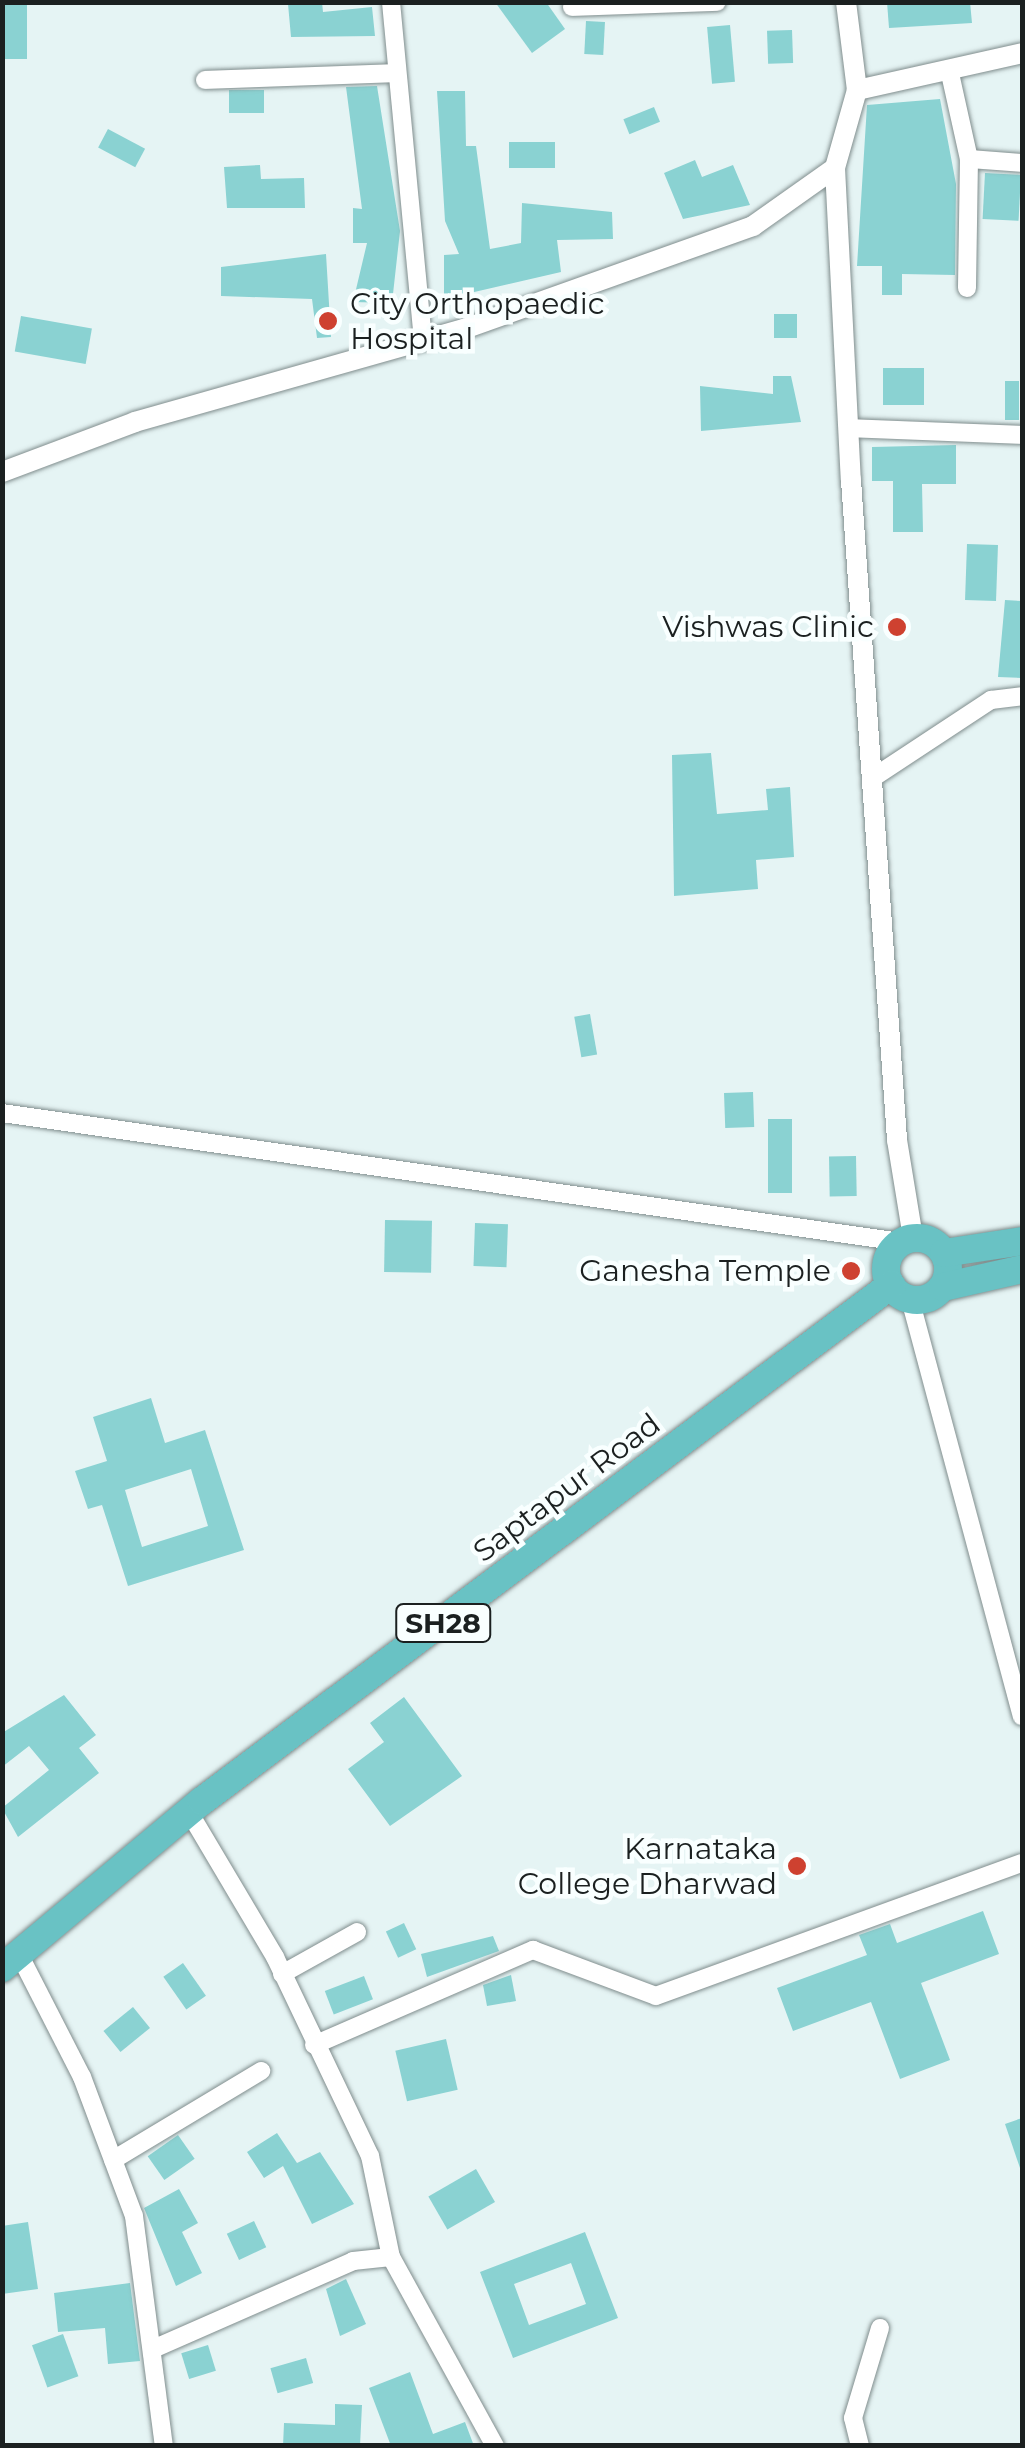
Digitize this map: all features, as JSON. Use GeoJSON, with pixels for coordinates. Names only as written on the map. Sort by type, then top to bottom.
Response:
{"type":"FeatureCollection","features":[{"type":"Feature","properties":{"kind":"main road"},"geometry":{"type":"LineString","coordinates":[[900,1292],[887,1262],[907,1240],[944,1253],[1022,1241]]}},
{"type":"Feature","properties":{"kind":"main road"},"geometry":{"type":"LineString","coordinates":[[944,1253],[943,1287],[1022,1268]]}},
{"type":"Feature","properties":{"kind":"main road","name":"Saptapur Road"},"geometry":{"type":"LineString","coordinates":[[11,1961],[190,1812],[900,1292],[943,1287]]}},
{"type":"Feature","properties":{"kind":"street"},"geometry":{"type":"LineString","coordinates":[[390,2],[423,341]]}},
{"type":"Feature","properties":{"kind":"street"},"geometry":{"type":"LineString","coordinates":[[572,8],[717,2]]}},
{"type":"Feature","properties":{"kind":"street"},"geometry":{"type":"LineString","coordinates":[[2,1113],[907,1240],[896,1140],[871,779],[835,168],[857,90],[846,2]]}},
{"type":"Feature","properties":{"kind":"street"},"geometry":{"type":"LineString","coordinates":[[857,90],[1022,53]]}},
{"type":"Feature","properties":{"kind":"street"},"geometry":{"type":"LineString","coordinates":[[949,68],[969,159],[967,288]]}},
{"type":"Feature","properties":{"kind":"street"},"geometry":{"type":"LineString","coordinates":[[205,80],[397,73]]}},
{"type":"Feature","properties":{"kind":"street"},"geometry":{"type":"LineString","coordinates":[[969,159],[1022,164]]}},
{"type":"Feature","properties":{"kind":"street"},"geometry":{"type":"LineString","coordinates":[[2,472],[118,427],[423,341],[753,226],[835,168]]}},
{"type":"Feature","properties":{"kind":"street"},"geometry":{"type":"LineString","coordinates":[[849,428],[1022,435]]}},
{"type":"Feature","properties":{"kind":"street"},"geometry":{"type":"LineString","coordinates":[[871,779],[991,700],[1022,696]]}},
{"type":"Feature","properties":{"kind":"street"},"geometry":{"type":"LineString","coordinates":[[900,1292],[1022,1716]]}},
{"type":"Feature","properties":{"kind":"street"},"geometry":{"type":"LineString","coordinates":[[190,1812],[282,1974],[370,2156],[391,2258],[494,2446]]}},
{"type":"Feature","properties":{"kind":"street"},"geometry":{"type":"LineString","coordinates":[[314,2046],[533,1950],[656,1996],[1022,1864]]}},
{"type":"Feature","properties":{"kind":"street"},"geometry":{"type":"LineString","coordinates":[[282,1974],[357,1932]]}},
{"type":"Feature","properties":{"kind":"street"},"geometry":{"type":"LineString","coordinates":[[11,1961],[113,2160],[134,2216],[164,2446]]}},
{"type":"Feature","properties":{"kind":"street"},"geometry":{"type":"LineString","coordinates":[[113,2160],[261,2071]]}},
{"type":"Feature","properties":{"kind":"street"},"geometry":{"type":"LineString","coordinates":[[153,2349],[354,2261],[391,2258]]}},
{"type":"Feature","properties":{"kind":"street"},"geometry":{"type":"LineString","coordinates":[[860,2446],[854,2418],[880,2328]]}},
{"type":"Feature","properties":{"kind":"building"},"geometry":{"type":"Polygon","coordinates":[[[2,2],[27,2],[27,59],[2,59],[2,2]]]}},
{"type":"Feature","properties":{"kind":"building"},"geometry":{"type":"Polygon","coordinates":[[[322,2],[323,12],[372,7],[375,36],[291,37],[288,4],[322,2]]]}},
{"type":"Feature","properties":{"kind":"building"},"geometry":{"type":"Polygon","coordinates":[[[495,2],[546,2],[565,29],[532,53],[495,2]]]}},
{"type":"Feature","properties":{"kind":"building"},"geometry":{"type":"Polygon","coordinates":[[[887,2],[970,2],[972,23],[889,28],[887,2]]]}},
{"type":"Feature","properties":{"kind":"building"},"geometry":{"type":"Polygon","coordinates":[[[586,21],[605,22],[603,55],[584,54],[586,21]]]}},
{"type":"Feature","properties":{"kind":"building"},"geometry":{"type":"Polygon","coordinates":[[[730,25],[735,82],[712,84],[707,27],[730,25]]]}},
{"type":"Feature","properties":{"kind":"building"},"geometry":{"type":"Polygon","coordinates":[[[792,30],[793,63],[768,64],[767,31],[792,30]]]}},
{"type":"Feature","properties":{"kind":"building"},"geometry":{"type":"Polygon","coordinates":[[[377,86],[400,231],[392,303],[353,302],[367,243],[353,243],[353,208],[362,209],[346,87],[377,86]]]}},
{"type":"Feature","properties":{"kind":"building"},"geometry":{"type":"Polygon","coordinates":[[[229,90],[264,90],[264,113],[229,113],[229,90]]]}},
{"type":"Feature","properties":{"kind":"building"},"geometry":{"type":"Polygon","coordinates":[[[437,91],[465,91],[466,146],[476,146],[490,249],[521,243],[522,203],[612,212],[613,239],[557,240],[561,272],[444,299],[444,255],[459,254],[445,221],[437,91]]]}},
{"type":"Feature","properties":{"kind":"building"},"geometry":{"type":"Polygon","coordinates":[[[940,99],[956,184],[955,275],[902,274],[902,295],[882,295],[882,266],[857,266],[867,105],[940,99]]]}},
{"type":"Feature","properties":{"kind":"building"},"geometry":{"type":"Polygon","coordinates":[[[654,107],[660,122],[629,134],[623,119],[654,107]]]}},
{"type":"Feature","properties":{"kind":"building"},"geometry":{"type":"Polygon","coordinates":[[[108,129],[145,149],[135,167],[98,148],[108,129]]]}},
{"type":"Feature","properties":{"kind":"building"},"geometry":{"type":"Polygon","coordinates":[[[509,142],[555,142],[555,168],[509,168],[509,142]]]}},
{"type":"Feature","properties":{"kind":"building"},"geometry":{"type":"Polygon","coordinates":[[[695,160],[702,177],[733,165],[750,205],[683,219],[664,173],[695,160]]]}},
{"type":"Feature","properties":{"kind":"building"},"geometry":{"type":"Polygon","coordinates":[[[260,165],[261,179],[304,178],[305,208],[227,208],[224,167],[260,165]]]}},
{"type":"Feature","properties":{"kind":"building"},"geometry":{"type":"Polygon","coordinates":[[[985,173],[1021,175],[1019,221],[983,219],[985,173]]]}},
{"type":"Feature","properties":{"kind":"building"},"geometry":{"type":"Polygon","coordinates":[[[326,254],[331,337],[317,338],[312,299],[221,296],[221,267],[326,254]]]}},
{"type":"Feature","properties":{"kind":"building"},"geometry":{"type":"Polygon","coordinates":[[[774,314],[797,314],[797,338],[774,338],[774,314]]]}},
{"type":"Feature","properties":{"kind":"building"},"geometry":{"type":"Polygon","coordinates":[[[21,316],[92,329],[86,364],[15,351],[21,316]]]}},
{"type":"Feature","properties":{"kind":"building"},"geometry":{"type":"Polygon","coordinates":[[[883,368],[924,368],[924,405],[883,405],[883,368]]]}},
{"type":"Feature","properties":{"kind":"building"},"geometry":{"type":"Polygon","coordinates":[[[773,376],[791,376],[801,422],[701,431],[700,386],[773,394],[773,376]]]}},
{"type":"Feature","properties":{"kind":"building"},"geometry":{"type":"Polygon","coordinates":[[[1005,381],[1019,381],[1019,420],[1005,420],[1005,381]]]}},
{"type":"Feature","properties":{"kind":"building"},"geometry":{"type":"Polygon","coordinates":[[[956,445],[956,484],[922,484],[923,532],[893,532],[893,481],[872,481],[872,447],[956,445]]]}},
{"type":"Feature","properties":{"kind":"building"},"geometry":{"type":"Polygon","coordinates":[[[967,544],[998,545],[996,601],[965,600],[967,544]]]}},
{"type":"Feature","properties":{"kind":"building"},"geometry":{"type":"Polygon","coordinates":[[[1005,600],[1022,601],[1022,678],[998,677],[1005,600]]]}},
{"type":"Feature","properties":{"kind":"building"},"geometry":{"type":"Polygon","coordinates":[[[711,753],[717,814],[768,810],[766,789],[790,787],[794,857],[756,860],[758,889],[674,896],[672,755],[711,753]]]}},
{"type":"Feature","properties":{"kind":"building"},"geometry":{"type":"Polygon","coordinates":[[[590,1014],[597,1054],[581,1057],[574,1017],[590,1014]]]}},
{"type":"Feature","properties":{"kind":"building"},"geometry":{"type":"Polygon","coordinates":[[[753,1092],[754,1127],[725,1128],[724,1093],[753,1092]]]}},
{"type":"Feature","properties":{"kind":"building"},"geometry":{"type":"Polygon","coordinates":[[[768,1119],[792,1119],[792,1193],[768,1193],[768,1119]]]}},
{"type":"Feature","properties":{"kind":"building"},"geometry":{"type":"Polygon","coordinates":[[[829,1156],[856,1156],[857,1196],[830,1196],[829,1156]]]}},
{"type":"Feature","properties":{"kind":"building"},"geometry":{"type":"Polygon","coordinates":[[[385,1220],[432,1221],[431,1273],[384,1272],[385,1220]]]}},
{"type":"Feature","properties":{"kind":"building"},"geometry":{"type":"Polygon","coordinates":[[[475,1223],[508,1224],[506,1267],[473,1266],[475,1223]]]}},
{"type":"Feature","properties":{"kind":"building"},"geometry":{"type":"Polygon","coordinates":[[[151,1398],[165,1443],[205,1430],[244,1550],[128,1586],[102,1505],[88,1509],[75,1471],[107,1461],[93,1417],[151,1398]],[[191,1469],[125,1490],[142,1547],[208,1526],[191,1469]]]}},
{"type":"Feature","properties":{"kind":"building"},"geometry":{"type":"Polygon","coordinates":[[[64,1695],[96,1735],[79,1748],[99,1773],[18,1837],[2,1808],[49,1770],[29,1746],[2,1767],[2,1733],[64,1695]]]}},
{"type":"Feature","properties":{"kind":"building"},"geometry":{"type":"Polygon","coordinates":[[[404,1697],[462,1776],[390,1826],[348,1769],[384,1742],[370,1723],[404,1697]]]}},
{"type":"Feature","properties":{"kind":"building"},"geometry":{"type":"Polygon","coordinates":[[[983,1911],[999,1954],[921,1983],[950,2060],[900,2079],[871,2002],[793,2031],[777,1988],[867,1955],[859,1935],[890,1924],[897,1943],[983,1911]]]}},
{"type":"Feature","properties":{"kind":"building"},"geometry":{"type":"Polygon","coordinates":[[[404,1923],[416,1949],[398,1958],[386,1931],[404,1923]]]}},
{"type":"Feature","properties":{"kind":"building"},"geometry":{"type":"Polygon","coordinates":[[[493,1936],[499,1951],[427,1977],[421,1954],[493,1936]]]}},
{"type":"Feature","properties":{"kind":"building"},"geometry":{"type":"Polygon","coordinates":[[[183,1963],[206,1996],[186,2010],[163,1977],[183,1963]]]}},
{"type":"Feature","properties":{"kind":"building"},"geometry":{"type":"Polygon","coordinates":[[[511,1975],[516,2001],[487,2006],[483,1985],[511,1975]]]}},
{"type":"Feature","properties":{"kind":"building"},"geometry":{"type":"Polygon","coordinates":[[[364,1976],[373,1999],[334,2014],[325,1991],[364,1976]]]}},
{"type":"Feature","properties":{"kind":"building"},"geometry":{"type":"Polygon","coordinates":[[[133,2007],[150,2028],[120,2052],[103,2031],[133,2007]]]}},
{"type":"Feature","properties":{"kind":"building"},"geometry":{"type":"Polygon","coordinates":[[[446,2039],[458,2090],[407,2101],[395,2051],[446,2039]]]}},
{"type":"Feature","properties":{"kind":"building"},"geometry":{"type":"Polygon","coordinates":[[[1022,2118],[1022,2167],[1020,2168],[1005,2124],[1022,2118]]]}},
{"type":"Feature","properties":{"kind":"building"},"geometry":{"type":"Polygon","coordinates":[[[277,2133],[297,2163],[320,2152],[354,2204],[312,2224],[283,2166],[264,2178],[247,2152],[277,2133]]]}},
{"type":"Feature","properties":{"kind":"building"},"geometry":{"type":"Polygon","coordinates":[[[178,2135],[195,2159],[164,2180],[148,2156],[178,2135]]]}},
{"type":"Feature","properties":{"kind":"building"},"geometry":{"type":"Polygon","coordinates":[[[476,2169],[495,2202],[447,2229],[428,2196],[476,2169]]]}},
{"type":"Feature","properties":{"kind":"building"},"geometry":{"type":"Polygon","coordinates":[[[179,2189],[198,2223],[182,2232],[202,2273],[176,2286],[144,2208],[179,2189]]]}},
{"type":"Feature","properties":{"kind":"building"},"geometry":{"type":"Polygon","coordinates":[[[254,2221],[266,2247],[239,2260],[227,2234],[254,2221]]]}},
{"type":"Feature","properties":{"kind":"building"},"geometry":{"type":"Polygon","coordinates":[[[28,2222],[38,2289],[2,2294],[2,2226],[28,2222]]]}},
{"type":"Feature","properties":{"kind":"building"},"geometry":{"type":"Polygon","coordinates":[[[585,2232],[618,2318],[513,2358],[480,2272],[585,2232]],[[571,2263],[514,2284],[529,2325],[586,2304],[571,2263]]]}},
{"type":"Feature","properties":{"kind":"building"},"geometry":{"type":"Polygon","coordinates":[[[346,2279],[366,2324],[340,2336],[326,2289],[346,2279]]]}},
{"type":"Feature","properties":{"kind":"building"},"geometry":{"type":"Polygon","coordinates":[[[130,2283],[140,2361],[108,2364],[105,2328],[58,2332],[54,2293],[130,2283]]]}},
{"type":"Feature","properties":{"kind":"building"},"geometry":{"type":"Polygon","coordinates":[[[63,2334],[78,2376],[47,2388],[32,2345],[63,2334]]]}},
{"type":"Feature","properties":{"kind":"building"},"geometry":{"type":"Polygon","coordinates":[[[208,2345],[216,2371],[189,2379],[181,2353],[208,2345]]]}},
{"type":"Feature","properties":{"kind":"building"},"geometry":{"type":"Polygon","coordinates":[[[306,2358],[313,2383],[278,2393],[270,2368],[306,2358]]]}},
{"type":"Feature","properties":{"kind":"building"},"geometry":{"type":"Polygon","coordinates":[[[410,2372],[433,2434],[465,2422],[474,2446],[391,2446],[369,2388],[410,2372]]]}},
{"type":"Feature","properties":{"kind":"building"},"geometry":{"type":"Polygon","coordinates":[[[335,2404],[362,2405],[360,2446],[283,2446],[284,2423],[335,2425],[335,2404]]]}},
{"type":"Feature","properties":{"kind":"place","name":"City Orthopaedic Hospital"},"geometry":{"type":"Point","coordinates":[328,321]}},
{"type":"Feature","properties":{"kind":"place","name":"Vishwas Clinic"},"geometry":{"type":"Point","coordinates":[897,627]}},
{"type":"Feature","properties":{"kind":"place","name":"Ganesha Temple"},"geometry":{"type":"Point","coordinates":[851,1271]}},
{"type":"Feature","properties":{"kind":"place","name":"Karnataka College Dharwad"},"geometry":{"type":"Point","coordinates":[797,1866]}}]}
